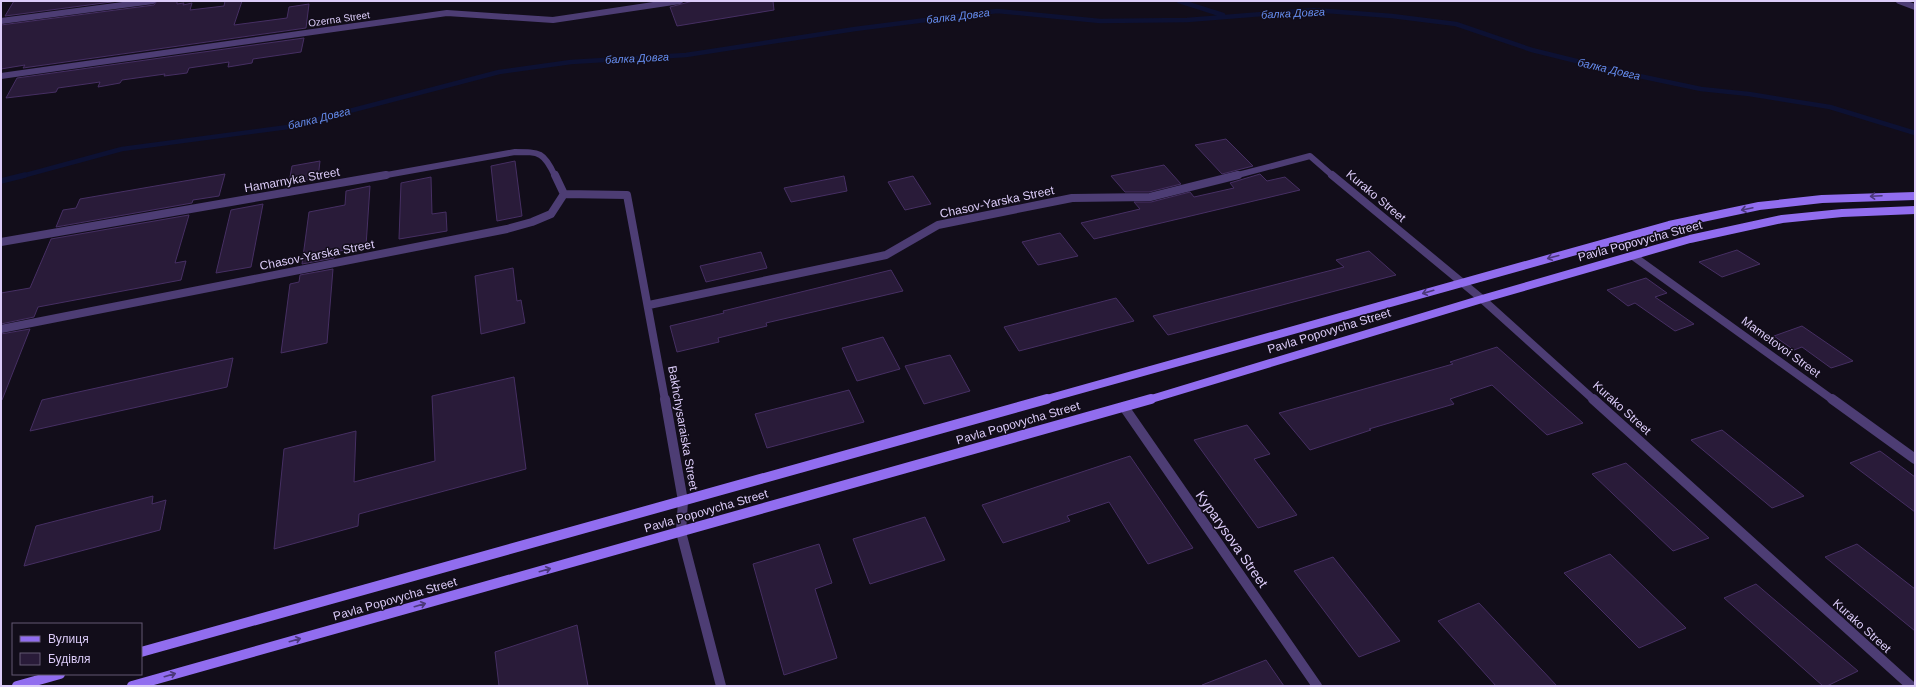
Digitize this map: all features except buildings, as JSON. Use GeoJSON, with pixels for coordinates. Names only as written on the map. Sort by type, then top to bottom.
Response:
{"type":"FeatureCollection","features":[{"type":"Feature","properties":{"kind":"main road","name":"Pavla Popovycha Street"},"geometry":{"type":"LineString","coordinates":[[142,652],[1669,225],[1759,206],[1822,199],[1915,196]]}},
{"type":"Feature","properties":{"kind":"main road","name":"Pavla Popovycha Street"},"geometry":{"type":"LineString","coordinates":[[132,686],[1124,407],[1482,299],[1690,239],[1782,219],[1842,213],[1915,210]]}},
{"type":"Feature","properties":{"kind":"main road"},"geometry":{"type":"LineString","coordinates":[[17,686],[56,675]]}},
{"type":"Feature","properties":{"kind":"street"},"geometry":{"type":"LineString","coordinates":[[1,21],[154,1]]}},
{"type":"Feature","properties":{"kind":"street","name":"Ozerna Street"},"geometry":{"type":"LineString","coordinates":[[1,76],[447,13],[553,20],[680,1]]}},
{"type":"Feature","properties":{"kind":"street"},"geometry":{"type":"LineString","coordinates":[[1899,1],[1915,7]]}},
{"type":"Feature","properties":{"kind":"street","name":"Hamarnyka Street"},"geometry":{"type":"LineString","coordinates":[[1,242],[515,152],[537,152],[546,159],[564,194]]}},
{"type":"Feature","properties":{"kind":"street","name":"Kurako Street"},"geometry":{"type":"LineString","coordinates":[[1310,156],[1482,299],[1911,686]]}},
{"type":"Feature","properties":{"kind":"street","name":"Chasov-Yarska Street"},"geometry":{"type":"LineString","coordinates":[[649,306],[886,255],[938,225],[1072,198],[1150,197],[1310,156]]}},
{"type":"Feature","properties":{"kind":"street","name":"Chasov-Yarska Street"},"geometry":{"type":"LineString","coordinates":[[1,329],[507,229],[532,222],[551,214],[564,194]]}},
{"type":"Feature","properties":{"kind":"street","name":"Bakhchysaraiska Street"},"geometry":{"type":"LineString","coordinates":[[564,194],[626,195],[649,306],[683,501],[681,532],[721,686]]}},
{"type":"Feature","properties":{"kind":"street","name":"Mametovoi Street"},"geometry":{"type":"LineString","coordinates":[[1633,256],[1915,458]]}},
{"type":"Feature","properties":{"kind":"street","name":"Kyparysova Street"},"geometry":{"type":"LineString","coordinates":[[1124,407],[1317,686]]}},
{"type":"Feature","properties":{"kind":"waterway"},"geometry":{"type":"LineString","coordinates":[[1179,1],[1223,15]]}},
{"type":"Feature","properties":{"kind":"waterway","name":"балка Довга"},"geometry":{"type":"LineString","coordinates":[[22,176],[122,149],[288,127],[499,72],[571,62],[686,55],[855,29],[997,11],[1100,21],[1187,20],[1314,10],[1392,16],[1456,24],[1532,50],[1625,73],[1701,89],[1749,94],[1830,107],[1915,133]]}},
{"type":"Feature","properties":{"kind":"waterway","name":"балка Довга"},"geometry":{"type":"LineString","coordinates":[[1,181],[25,175]]}}]}
